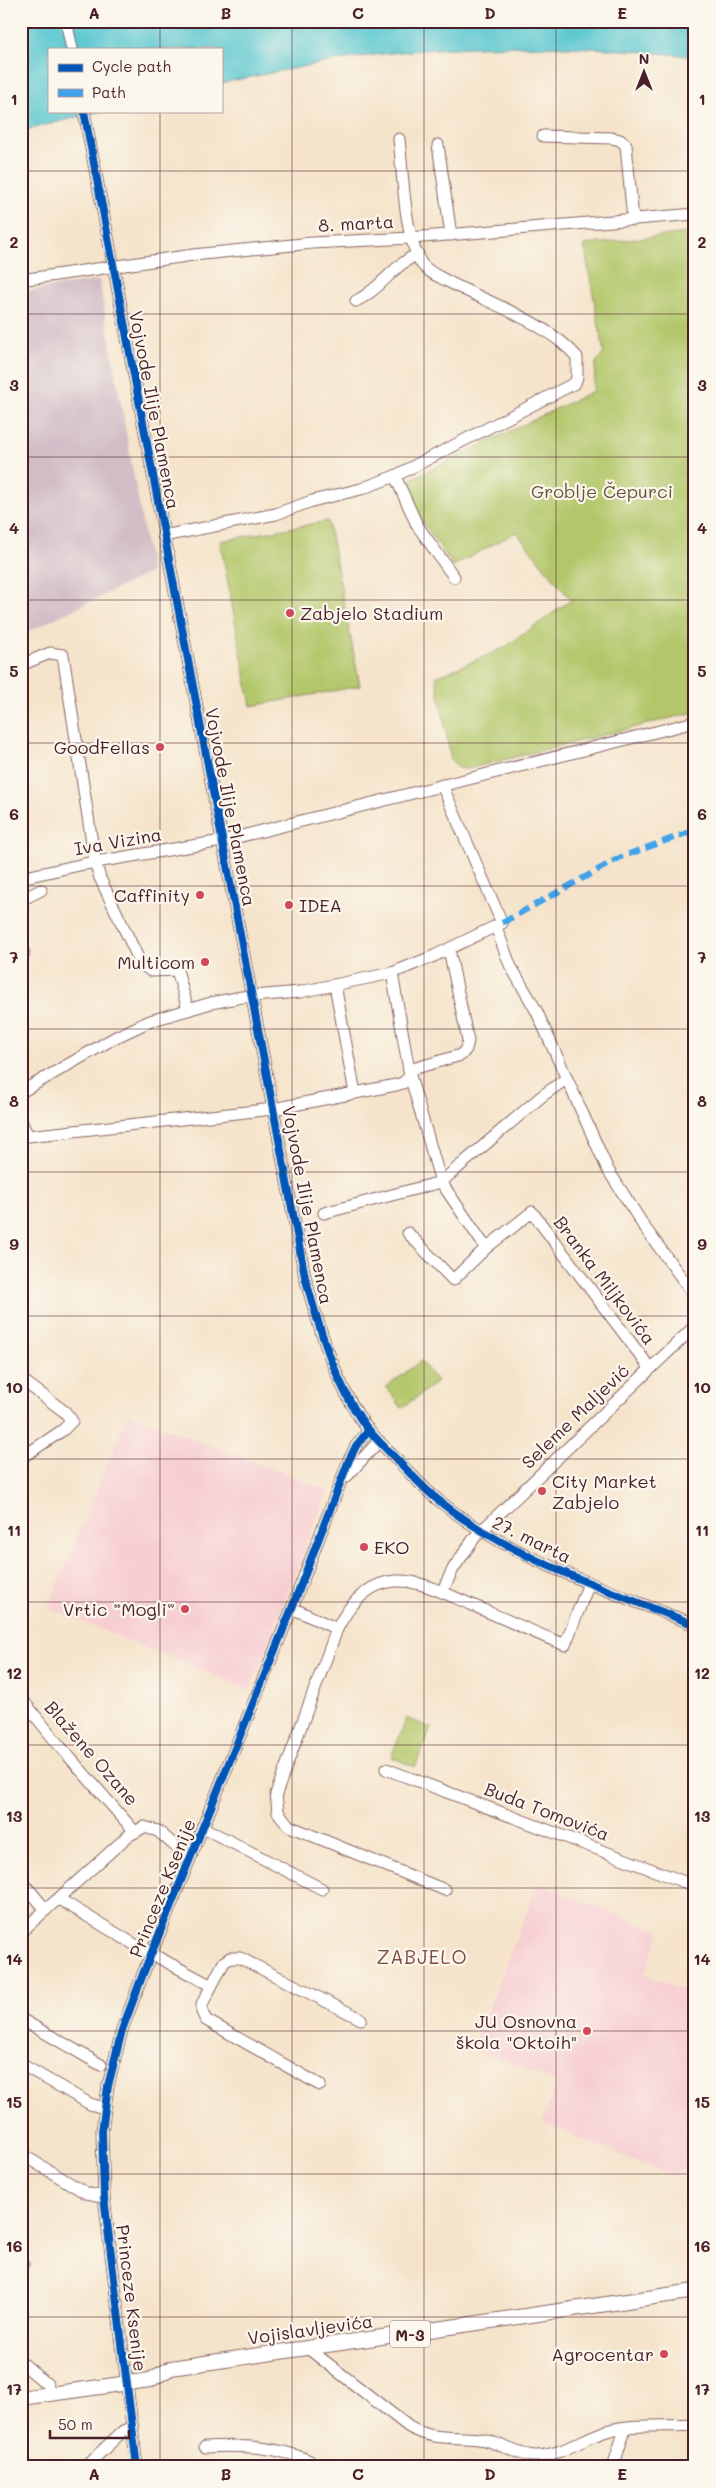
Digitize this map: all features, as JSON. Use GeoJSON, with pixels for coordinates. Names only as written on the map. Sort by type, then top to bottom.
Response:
{"type":"FeatureCollection","features":[{"type":"Feature","properties":{"kind":"main road","name":"Vojislavljevića"},"geometry":{"type":"LineString","coordinates":[[21,2398],[150,2380],[172,2368],[695,2291]]}},
{"type":"Feature","properties":{"kind":"street"},"geometry":{"type":"LineString","coordinates":[[66,21],[72,48]]}},
{"type":"Feature","properties":{"kind":"street","name":"Vojvode Ilije Plamenca"},"geometry":{"type":"LineString","coordinates":[[84,112],[163,536],[305,1277],[317,1320],[334,1366],[349,1398],[379,1441]]}},
{"type":"Feature","properties":{"kind":"street"},"geometry":{"type":"LineString","coordinates":[[543,136],[612,138],[620,140],[626,145],[633,220]]}},
{"type":"Feature","properties":{"kind":"street"},"geometry":{"type":"LineString","coordinates":[[163,536],[285,511],[312,501],[361,489],[395,476],[570,386],[577,377],[577,357],[554,336],[426,269],[411,238],[399,139]]}},
{"type":"Feature","properties":{"kind":"street"},"geometry":{"type":"LineString","coordinates":[[438,145],[451,235]]}},
{"type":"Feature","properties":{"kind":"street","name":"8. marta"},"geometry":{"type":"LineString","coordinates":[[21,280],[112,266],[312,243],[451,235],[695,214]]}},
{"type":"Feature","properties":{"kind":"street"},"geometry":{"type":"LineString","coordinates":[[356,301],[375,290],[399,264],[418,254]]}},
{"type":"Feature","properties":{"kind":"street"},"geometry":{"type":"LineString","coordinates":[[395,476],[417,525],[454,577]]}},
{"type":"Feature","properties":{"kind":"street"},"geometry":{"type":"LineString","coordinates":[[21,665],[56,652],[63,655],[95,862],[100,878],[142,964],[151,972],[177,970],[188,1010]]}},
{"type":"Feature","properties":{"kind":"street","name":"Iva Vizina"},"geometry":{"type":"LineString","coordinates":[[21,878],[95,862],[222,841],[695,722]]}},
{"type":"Feature","properties":{"kind":"street"},"geometry":{"type":"LineString","coordinates":[[442,785],[499,925],[510,965],[536,1010],[614,1181],[645,1228],[695,1296]]}},
{"type":"Feature","properties":{"kind":"street"},"geometry":{"type":"LineString","coordinates":[[21,900],[41,890]]}},
{"type":"Feature","properties":{"kind":"street"},"geometry":{"type":"LineString","coordinates":[[21,1092],[133,1028],[188,1010],[252,996],[285,994],[392,973],[499,925]]}},
{"type":"Feature","properties":{"kind":"street"},"geometry":{"type":"LineString","coordinates":[[21,1121],[28,1136],[273,1109],[403,1083],[409,1073],[461,1055],[466,1049],[468,1041],[449,949]]}},
{"type":"Feature","properties":{"kind":"street"},"geometry":{"type":"LineString","coordinates":[[392,973],[409,1073],[441,1182],[486,1248],[453,1280],[408,1233]]}},
{"type":"Feature","properties":{"kind":"street"},"geometry":{"type":"LineString","coordinates":[[335,985],[355,1093]]}},
{"type":"Feature","properties":{"kind":"street"},"geometry":{"type":"LineString","coordinates":[[324,1213],[441,1182],[542,1096],[566,1079]]}},
{"type":"Feature","properties":{"kind":"street","name":"Branka Miljkovića"},"geometry":{"type":"LineString","coordinates":[[486,1248],[532,1212],[650,1368]]}},
{"type":"Feature","properties":{"kind":"street","name":"Seleme Maljević"},"geometry":{"type":"LineString","coordinates":[[482,1531],[695,1326]]}},
{"type":"Feature","properties":{"kind":"street"},"geometry":{"type":"LineString","coordinates":[[21,1379],[65,1412],[72,1421],[21,1458]]}},
{"type":"Feature","properties":{"kind":"street","name":"Princeze Ksenije"},"geometry":{"type":"LineString","coordinates":[[137,2467],[104,2197],[104,2108],[122,2030],[189,1858],[292,1608],[356,1446],[370,1430]]}},
{"type":"Feature","properties":{"kind":"street","name":"Princeze Ksenije"},"geometry":{"type":"LineString","coordinates":[[342,1482],[379,1441]]}},
{"type":"Feature","properties":{"kind":"street","name":"27. marta"},"geometry":{"type":"LineString","coordinates":[[379,1441],[436,1498],[482,1531],[527,1556],[695,1625]]}},
{"type":"Feature","properties":{"kind":"street","name":"27. marta"},"geometry":{"type":"LineString","coordinates":[[442,1592],[453,1569],[475,1537],[482,1531]]}},
{"type":"Feature","properties":{"kind":"street"},"geometry":{"type":"LineString","coordinates":[[445,1890],[289,1826],[278,1812],[276,1794],[337,1629],[357,1598],[368,1590],[397,1581],[420,1584],[442,1592],[565,1646],[589,1583]]}},
{"type":"Feature","properties":{"kind":"street"},"geometry":{"type":"LineString","coordinates":[[292,1608],[337,1629]]}},
{"type":"Feature","properties":{"kind":"street","name":"Blažene Ozane"},"geometry":{"type":"LineString","coordinates":[[21,1698],[58,1744],[135,1832]]}},
{"type":"Feature","properties":{"kind":"street","name":"Buda Tomovića"},"geometry":{"type":"LineString","coordinates":[[386,1769],[695,1886]]}},
{"type":"Feature","properties":{"kind":"street"},"geometry":{"type":"LineString","coordinates":[[21,1932],[135,1832],[144,1827],[155,1828],[189,1858]]}},
{"type":"Feature","properties":{"kind":"street","name":"Princeze Ksenije"},"geometry":{"type":"LineString","coordinates":[[202,1827],[322,1889]]}},
{"type":"Feature","properties":{"kind":"street"},"geometry":{"type":"LineString","coordinates":[[21,1880],[46,1910]]}},
{"type":"Feature","properties":{"kind":"street"},"geometry":{"type":"LineString","coordinates":[[59,1899],[210,1985]]}},
{"type":"Feature","properties":{"kind":"street"},"geometry":{"type":"LineString","coordinates":[[320,2085],[206,2020],[202,2012],[202,2004],[210,1985],[226,1960],[236,1957],[361,2019]]}},
{"type":"Feature","properties":{"kind":"street"},"geometry":{"type":"LineString","coordinates":[[21,2019],[101,2065]]}},
{"type":"Feature","properties":{"kind":"street"},"geometry":{"type":"LineString","coordinates":[[21,2064],[90,2104],[104,2108]]}},
{"type":"Feature","properties":{"kind":"street"},"geometry":{"type":"LineString","coordinates":[[21,2154],[86,2193],[104,2197]]}},
{"type":"Feature","properties":{"kind":"street"},"geometry":{"type":"LineString","coordinates":[[309,2348],[359,2390],[408,2427],[424,2435],[438,2438],[488,2440],[522,2455],[557,2454],[608,2431],[695,2425]]}},
{"type":"Feature","properties":{"kind":"street"},"geometry":{"type":"LineString","coordinates":[[21,2362],[47,2384],[51,2394]]}},
{"type":"Feature","properties":{"kind":"street"},"geometry":{"type":"LineString","coordinates":[[85,2467],[123,2431],[133,2428]]}},
{"type":"Feature","properties":{"kind":"street"},"geometry":{"type":"LineString","coordinates":[[613,2467],[625,2429]]}},
{"type":"Feature","properties":{"kind":"street"},"geometry":{"type":"LineString","coordinates":[[204,2447],[258,2447],[293,2455],[321,2467]]}},
{"type":"Feature","properties":{"kind":"shaded area"},"geometry":{"type":"Polygon","coordinates":[[[99,280],[151,572],[21,635],[21,292],[99,280]]]}},
{"type":"Feature","properties":{"kind":"shaded area"},"geometry":{"type":"Polygon","coordinates":[[[128,1414],[328,1490],[250,1690],[48,1608],[128,1414]]]}},
{"type":"Feature","properties":{"kind":"shaded area","name":"JU Osnovna škola \"Oktoih\""},"geometry":{"type":"Polygon","coordinates":[[[538,1883],[661,1932],[644,1974],[687,1991],[688,2011],[695,2014],[695,2160],[672,2176],[542,2123],[557,2082],[473,2049],[538,1883]]]}},
{"type":"Feature","properties":{"kind":"green space","name":"Groblje Čepurci"},"geometry":{"type":"Polygon","coordinates":[[[695,232],[695,712],[467,769],[458,768],[451,760],[436,677],[504,648],[571,600],[516,532],[453,566],[416,512],[403,483],[593,391],[596,362],[604,353],[584,245],[695,232]]]}},
{"type":"Feature","properties":{"kind":"green space","name":"Zabjelo Stadium"},"geometry":{"type":"Polygon","coordinates":[[[328,521],[360,686],[251,706],[220,541],[328,521]]]}},
{"type":"Feature","properties":{"kind":"green space"},"geometry":{"type":"Polygon","coordinates":[[[421,1361],[437,1382],[402,1408],[386,1387],[421,1361]]]}},
{"type":"Feature","properties":{"kind":"green space"},"geometry":{"type":"Polygon","coordinates":[[[407,1718],[431,1728],[415,1767],[391,1757],[407,1718]]]}},
{"type":"Feature","properties":{"kind":"water"},"geometry":{"type":"Polygon","coordinates":[[[50,21],[695,21],[695,57],[575,47],[494,46],[454,48],[374,55],[222,83],[222,48],[48,48],[48,112],[98,112],[21,131],[21,27],[50,21]]]}},
{"type":"Feature","properties":{"kind":"marked path"},"geometry":{"type":"LineString","coordinates":[[502,923],[621,857],[695,830]]}},
{"type":"Feature","properties":{"kind":"cycle path"},"geometry":{"type":"LineString","coordinates":[[84,112],[305,1277],[328,1353],[344,1390],[364,1424],[438,1500],[497,1540],[529,1556],[562,1572],[695,1625]]}},
{"type":"Feature","properties":{"kind":"cycle path"},"geometry":{"type":"LineString","coordinates":[[137,2467],[104,2197],[102,2131],[108,2086],[122,2030],[143,1974],[292,1608],[349,1460],[356,1446],[369,1430]]}},
{"type":"Feature","properties":{"kind":"place","name":"Zabjelo Stadium"},"geometry":{"type":"Point","coordinates":[290,613]}},
{"type":"Feature","properties":{"kind":"place","name":"GoodFellas"},"geometry":{"type":"Point","coordinates":[160,747]}},
{"type":"Feature","properties":{"kind":"place","name":"Caffinity"},"geometry":{"type":"Point","coordinates":[200,895]}},
{"type":"Feature","properties":{"kind":"place","name":"IDEA"},"geometry":{"type":"Point","coordinates":[289,905]}},
{"type":"Feature","properties":{"kind":"place","name":"Multicom"},"geometry":{"type":"Point","coordinates":[205,962]}},
{"type":"Feature","properties":{"kind":"place","name":"City Market Zabjelo"},"geometry":{"type":"Point","coordinates":[542,1491]}},
{"type":"Feature","properties":{"kind":"place","name":"EKO"},"geometry":{"type":"Point","coordinates":[364,1547]}},
{"type":"Feature","properties":{"kind":"place","name":"Vrtic “Mogli”"},"geometry":{"type":"Point","coordinates":[185,1609]}},
{"type":"Feature","properties":{"kind":"place","name":"JU Osnovna škola \"Oktoih\""},"geometry":{"type":"Point","coordinates":[587,2031]}},
{"type":"Feature","properties":{"kind":"place","name":"Agrocentar"},"geometry":{"type":"Point","coordinates":[664,2354]}},
{"type":"Feature","properties":{"kind":"district","name":"ZABJELO"},"geometry":{"type":"Point","coordinates":[422,1956]}}]}
